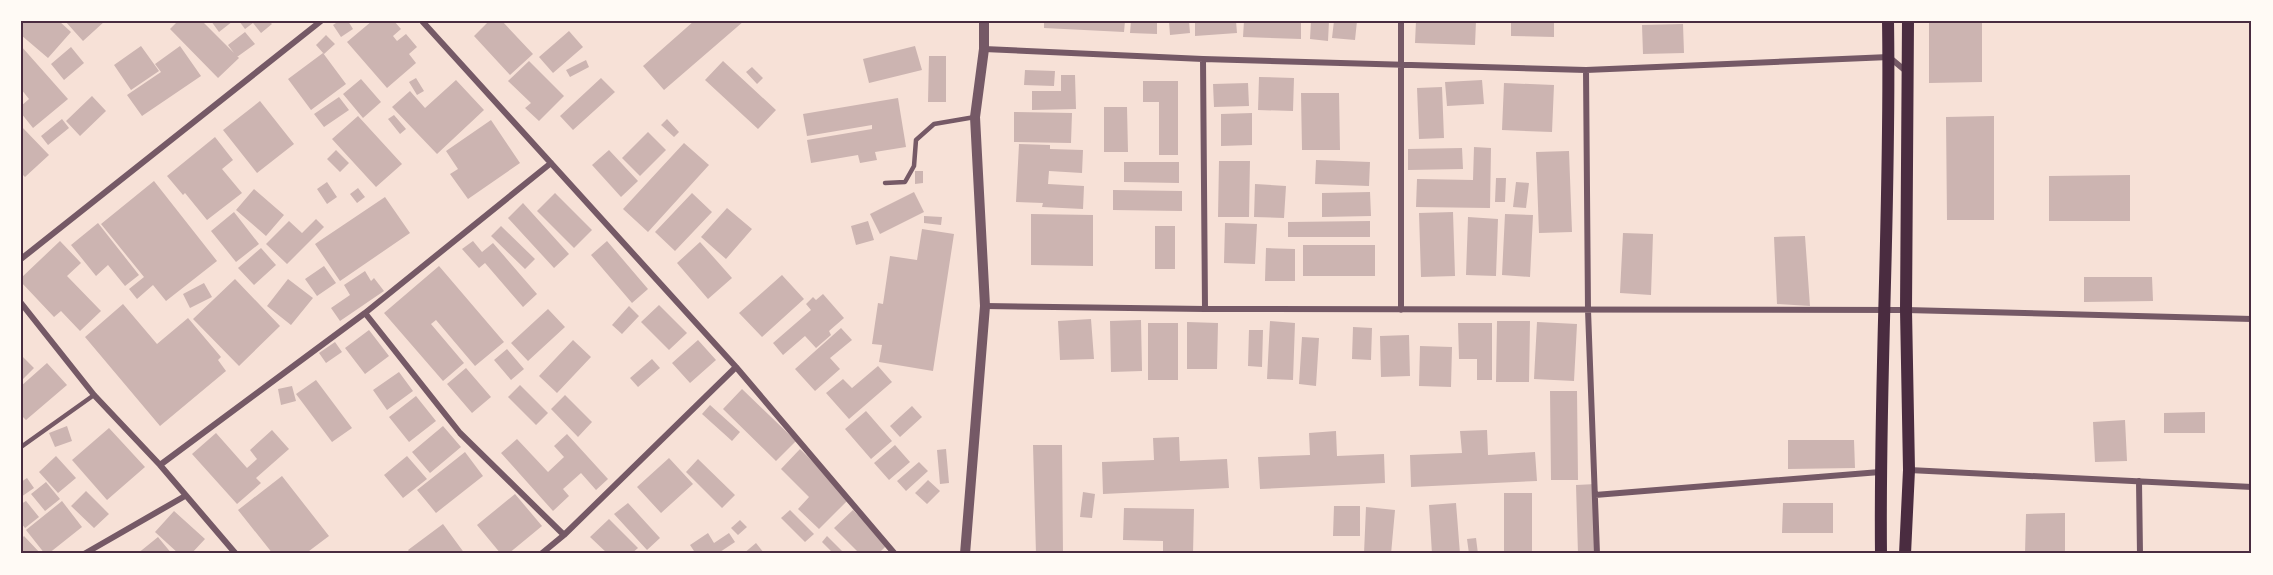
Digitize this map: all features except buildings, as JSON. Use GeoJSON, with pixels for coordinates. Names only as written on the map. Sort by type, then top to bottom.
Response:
{"type":"FeatureCollection","features":[{"type":"Feature","properties":{"kind":"main road"},"geometry":{"type":"LineString","coordinates":[[1881,554],[1880,472],[1885,311],[1888,21]]}},
{"type":"Feature","properties":{"kind":"main road"},"geometry":{"type":"LineString","coordinates":[[1905,554],[1908,470],[1906,310],[1908,21]]}},
{"type":"Feature","properties":{"kind":"street"},"geometry":{"type":"LineString","coordinates":[[21,259],[321,21]]}},
{"type":"Feature","properties":{"kind":"street"},"geometry":{"type":"LineString","coordinates":[[422,21],[736,367],[895,554]]}},
{"type":"Feature","properties":{"kind":"street"},"geometry":{"type":"LineString","coordinates":[[965,554],[985,306],[975,117],[984,49],[984,21]]}},
{"type":"Feature","properties":{"kind":"street"},"geometry":{"type":"LineString","coordinates":[[1401,21],[1401,309]]}},
{"type":"Feature","properties":{"kind":"street"},"geometry":{"type":"LineString","coordinates":[[984,49],[1203,59],[1586,70],[1889,57],[1907,72]]}},
{"type":"Feature","properties":{"kind":"street"},"geometry":{"type":"LineString","coordinates":[[1203,59],[1205,309]]}},
{"type":"Feature","properties":{"kind":"street"},"geometry":{"type":"LineString","coordinates":[[1586,70],[1588,310],[1597,554]]}},
{"type":"Feature","properties":{"kind":"street"},"geometry":{"type":"LineString","coordinates":[[160,465],[365,313],[551,163]]}},
{"type":"Feature","properties":{"kind":"street"},"geometry":{"type":"LineString","coordinates":[[21,303],[94,395],[160,465],[236,554]]}},
{"type":"Feature","properties":{"kind":"street"},"geometry":{"type":"LineString","coordinates":[[985,306],[1205,309],[1906,310],[2252,319]]}},
{"type":"Feature","properties":{"kind":"street"},"geometry":{"type":"LineString","coordinates":[[365,313],[460,433],[564,535]]}},
{"type":"Feature","properties":{"kind":"street"},"geometry":{"type":"LineString","coordinates":[[541,554],[564,535],[736,367]]}},
{"type":"Feature","properties":{"kind":"street"},"geometry":{"type":"LineString","coordinates":[[1908,470],[2252,487]]}},
{"type":"Feature","properties":{"kind":"street"},"geometry":{"type":"LineString","coordinates":[[1595,495],[1880,472]]}},
{"type":"Feature","properties":{"kind":"street"},"geometry":{"type":"LineString","coordinates":[[2139,481],[2140,554]]}},
{"type":"Feature","properties":{"kind":"street"},"geometry":{"type":"LineString","coordinates":[[84,554],[185,496]]}},
{"type":"Feature","properties":{"kind":"lane"},"geometry":{"type":"LineString","coordinates":[[885,183],[905,182],[914,166],[916,140],[934,124],[975,117]]}},
{"type":"Feature","properties":{"kind":"lane"},"geometry":{"type":"LineString","coordinates":[[21,447],[94,395]]}}]}
